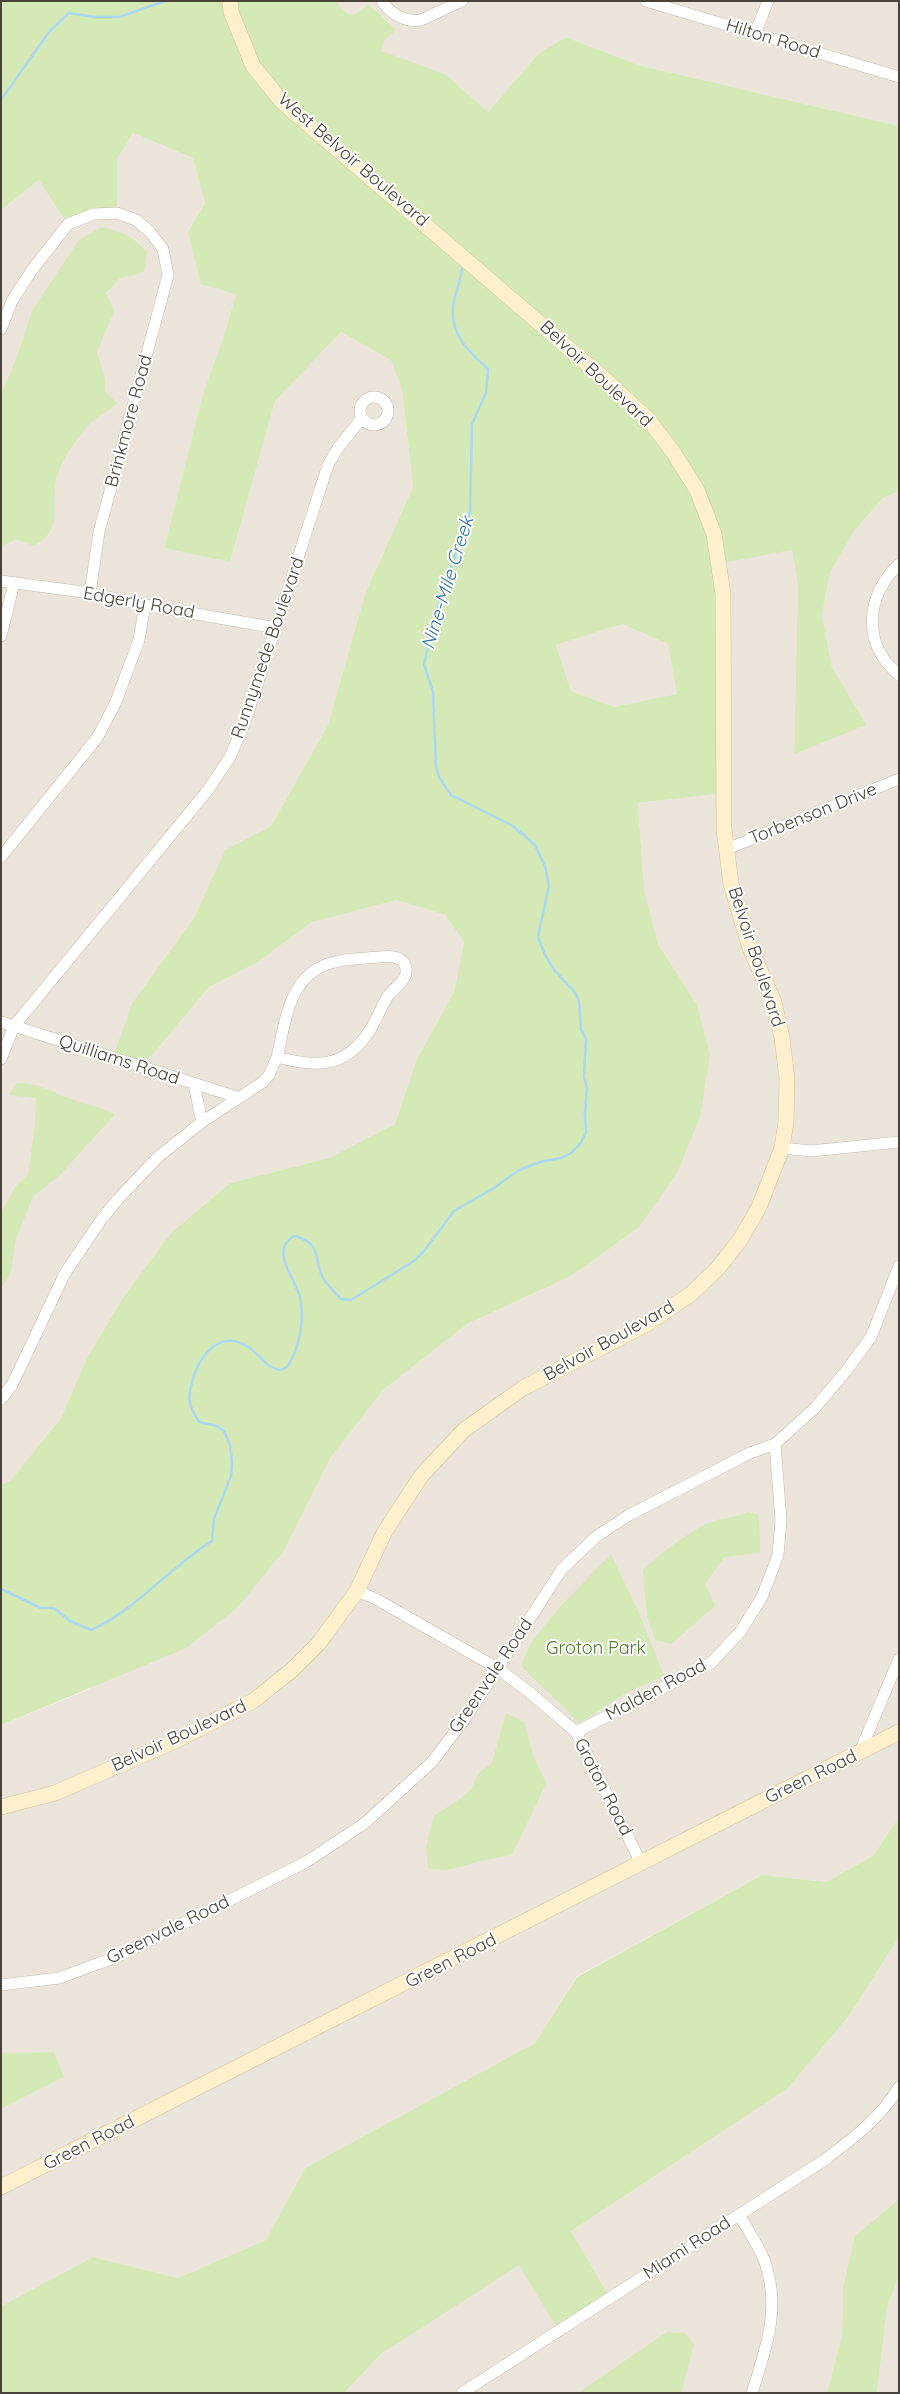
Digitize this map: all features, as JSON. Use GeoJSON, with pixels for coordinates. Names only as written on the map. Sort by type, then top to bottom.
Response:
{"type":"FeatureCollection","features":[{"type":"Feature","properties":{"kind":"street","name":"West Belvoir Boulevard"},"geometry":{"type":"LineString","coordinates":[[230,1],[231,12],[253,66],[282,102],[464,256]]}},
{"type":"Feature","properties":{"kind":"street"},"geometry":{"type":"LineString","coordinates":[[382,1],[395,15],[414,21],[421,20],[462,1]]}},
{"type":"Feature","properties":{"kind":"street","name":"Hilton Road"},"geometry":{"type":"LineString","coordinates":[[646,1],[899,77]]}},
{"type":"Feature","properties":{"kind":"street"},"geometry":{"type":"LineString","coordinates":[[755,34],[768,1]]}},
{"type":"Feature","properties":{"kind":"street","name":"Brinkmore Road"},"geometry":{"type":"LineString","coordinates":[[1,329],[12,301],[68,224],[94,214],[117,213],[136,220],[150,232],[163,248],[168,275],[99,532],[90,593]]}},
{"type":"Feature","properties":{"kind":"street","name":"Belvoir Boulevard"},"geometry":{"type":"LineString","coordinates":[[1,1807],[55,1793],[177,1740],[253,1701],[292,1670],[318,1644],[357,1591],[384,1533],[421,1476],[464,1430],[523,1388],[647,1324],[691,1294],[718,1268],[740,1240],[759,1207],[782,1148],[786,1122],[786,1079],[782,1038],[774,1002],[750,948],[731,884],[724,829],[723,594],[714,534],[697,490],[673,452],[648,419],[464,256]]}},
{"type":"Feature","properties":{"kind":"street","name":"Runnymede Boulevard"},"geometry":{"type":"LineString","coordinates":[[1,1059],[14,1026],[208,790],[230,757],[246,719],[328,466],[338,448],[362,418]]}},
{"type":"Feature","properties":{"kind":"street"},"geometry":{"type":"LineString","coordinates":[[899,564],[886,577],[874,601],[872,627],[878,649],[899,675]]}},
{"type":"Feature","properties":{"kind":"street","name":"Edgerly Road"},"geometry":{"type":"LineString","coordinates":[[1,581],[90,593],[145,605],[276,628]]}},
{"type":"Feature","properties":{"kind":"street"},"geometry":{"type":"LineString","coordinates":[[1,636],[14,583]]}},
{"type":"Feature","properties":{"kind":"street"},"geometry":{"type":"LineString","coordinates":[[1,857],[97,738],[115,704],[139,640],[145,605]]}},
{"type":"Feature","properties":{"kind":"street","name":"Torbenson Drive"},"geometry":{"type":"LineString","coordinates":[[727,848],[899,779]]}},
{"type":"Feature","properties":{"kind":"street"},"geometry":{"type":"LineString","coordinates":[[1,1399],[12,1385],[66,1273],[101,1220],[158,1157],[237,1097],[263,1082],[269,1075],[278,1057],[290,1005],[296,989],[308,975],[322,966],[336,962],[386,956],[402,960],[406,972],[404,979],[388,996],[362,1042],[350,1052],[326,1063],[314,1065],[278,1057]]}},
{"type":"Feature","properties":{"kind":"street","name":"Quilliams Road"},"geometry":{"type":"LineString","coordinates":[[1,1022],[237,1097]]}},
{"type":"Feature","properties":{"kind":"street"},"geometry":{"type":"LineString","coordinates":[[194,1084],[202,1122]]}},
{"type":"Feature","properties":{"kind":"street"},"geometry":{"type":"LineString","coordinates":[[782,1148],[811,1151],[899,1142]]}},
{"type":"Feature","properties":{"kind":"street","name":"Greenvale Road"},"geometry":{"type":"LineString","coordinates":[[1,1985],[59,1978],[116,1957],[306,1862],[365,1823],[432,1762],[464,1720],[562,1569],[597,1536],[629,1515],[742,1458],[775,1444],[816,1408],[871,1338],[899,1266]]}},
{"type":"Feature","properties":{"kind":"street","name":"Malden Road"},"geometry":{"type":"LineString","coordinates":[[576,1732],[711,1663],[740,1632],[762,1597],[778,1555],[781,1520],[775,1444]]}},
{"type":"Feature","properties":{"kind":"street","name":"Groton Road"},"geometry":{"type":"LineString","coordinates":[[357,1591],[376,1599],[496,1668],[528,1691],[576,1732],[640,1862]]}},
{"type":"Feature","properties":{"kind":"street"},"geometry":{"type":"LineString","coordinates":[[859,1754],[899,1659]]}},
{"type":"Feature","properties":{"kind":"street","name":"Green Road"},"geometry":{"type":"LineString","coordinates":[[1,2187],[612,1879],[640,1862],[859,1754],[899,1732]]}},
{"type":"Feature","properties":{"kind":"street","name":"Miami Road"},"geometry":{"type":"LineString","coordinates":[[462,2393],[740,2215],[848,2142],[895,2101],[899,2087]]}},
{"type":"Feature","properties":{"kind":"street"},"geometry":{"type":"LineString","coordinates":[[740,2215],[764,2262],[771,2296],[770,2336],[752,2393]]}},
{"type":"Feature","properties":{"kind":"shaded area"},"geometry":{"type":"Polygon","coordinates":[[[316,1],[899,1],[899,126],[638,65],[566,37],[539,53],[488,112],[445,74],[344,39],[316,1]]]}},
{"type":"Feature","properties":{"kind":"shaded area"},"geometry":{"type":"Polygon","coordinates":[[[133,133],[193,158],[205,203],[188,232],[236,294],[202,397],[164,548],[230,562],[275,401],[341,332],[392,360],[402,389],[413,487],[365,594],[328,725],[271,826],[225,850],[194,918],[133,1002],[142,1067],[209,987],[258,962],[312,922],[397,900],[445,915],[464,942],[454,992],[417,1059],[395,1124],[329,1158],[230,1183],[171,1233],[124,1296],[87,1358],[61,1418],[10,1481],[1,1485],[1,210],[39,180],[116,213],[117,159],[133,133]]]}},
{"type":"Feature","properties":{"kind":"shaded area"},"geometry":{"type":"Polygon","coordinates":[[[899,491],[899,1817],[873,1856],[826,1882],[762,1875],[577,1976],[535,2043],[305,2168],[266,2240],[178,2278],[93,2257],[1,2306],[1,2109],[64,2077],[53,2052],[1,2053],[1,1725],[88,1690],[285,1549],[331,1457],[383,1390],[467,1324],[573,1275],[638,1228],[696,1003],[658,944],[644,890],[638,803],[723,793],[718,564],[792,550],[798,586],[794,753],[865,725],[832,667],[822,616],[830,572],[855,530],[883,498],[899,491]]]}},
{"type":"Feature","properties":{"kind":"shaded area"},"geometry":{"type":"Polygon","coordinates":[[[622,624],[668,644],[678,694],[614,707],[571,691],[556,645],[622,624]]]}},
{"type":"Feature","properties":{"kind":"shaded area"},"geometry":{"type":"Polygon","coordinates":[[[899,1937],[899,2199],[855,2236],[843,2287],[842,2335],[827,2393],[344,2393],[381,2354],[519,2264],[559,2330],[610,2298],[571,2231],[787,2089],[849,2016],[899,1937]]]}},
{"type":"Feature","properties":{"kind":"shaded area"},"geometry":{"type":"Polygon","coordinates":[[[899,2276],[899,2393],[877,2393],[887,2307],[899,2276]]]}},
{"type":"Feature","properties":{"kind":"green space"},"geometry":{"type":"Polygon","coordinates":[[[1,1],[335,1],[350,15],[358,13],[368,4],[396,30],[384,41],[381,51],[445,74],[488,112],[539,53],[566,37],[638,65],[899,126],[899,491],[883,498],[855,530],[830,572],[822,616],[832,667],[866,725],[794,754],[798,586],[792,550],[719,564],[724,793],[638,803],[644,890],[658,944],[696,1003],[710,1054],[700,1117],[676,1175],[638,1228],[573,1275],[467,1324],[383,1390],[331,1457],[285,1549],[238,1607],[186,1648],[1,1725],[1,1485],[10,1481],[61,1418],[87,1358],[124,1296],[171,1233],[230,1183],[329,1158],[395,1124],[417,1059],[454,992],[464,942],[445,915],[397,900],[312,922],[258,962],[209,987],[142,1067],[113,1057],[133,1002],[194,918],[225,850],[271,826],[328,725],[365,594],[413,487],[402,389],[391,360],[341,332],[275,401],[230,562],[164,548],[202,397],[236,294],[201,284],[188,232],[205,203],[193,158],[133,133],[117,159],[117,213],[68,224],[39,180],[1,210],[1,1]],[[622,624],[556,645],[571,691],[614,707],[677,694],[668,644],[622,624]]]}},
{"type":"Feature","properties":{"kind":"green space"},"geometry":{"type":"Polygon","coordinates":[[[102,227],[127,235],[147,252],[144,271],[120,278],[106,293],[114,311],[97,352],[105,379],[105,391],[117,403],[89,424],[61,465],[56,481],[54,517],[50,532],[34,546],[16,539],[1,547],[1,395],[17,357],[32,311],[79,240],[102,227]]]}},
{"type":"Feature","properties":{"kind":"green space"},"geometry":{"type":"Polygon","coordinates":[[[17,1083],[37,1086],[115,1114],[58,1177],[33,1196],[16,1239],[11,1272],[1,1289],[1,1213],[15,1187],[28,1175],[35,1125],[36,1098],[9,1095],[17,1083]]]}},
{"type":"Feature","properties":{"kind":"green space"},"geometry":{"type":"Polygon","coordinates":[[[748,1512],[759,1515],[760,1553],[724,1557],[705,1584],[715,1606],[671,1644],[655,1640],[647,1617],[643,1570],[686,1536],[705,1525],[748,1512]]]}},
{"type":"Feature","properties":{"kind":"green space","name":"Groton Park"},"geometry":{"type":"Polygon","coordinates":[[[611,1554],[641,1618],[664,1676],[626,1693],[580,1723],[521,1666],[532,1641],[561,1606],[611,1554]]]}},
{"type":"Feature","properties":{"kind":"green space"},"geometry":{"type":"Polygon","coordinates":[[[506,1713],[524,1722],[533,1755],[546,1783],[512,1855],[442,1870],[428,1868],[426,1848],[435,1815],[459,1800],[471,1789],[479,1773],[492,1763],[506,1713]]]}},
{"type":"Feature","properties":{"kind":"green space"},"geometry":{"type":"Polygon","coordinates":[[[899,1817],[899,1937],[849,2016],[787,2089],[571,2231],[610,2298],[559,2331],[519,2265],[381,2354],[344,2393],[1,2393],[1,2306],[93,2257],[178,2278],[266,2240],[305,2168],[535,2043],[577,1977],[762,1875],[826,1882],[873,1856],[899,1817]]]}},
{"type":"Feature","properties":{"kind":"green space"},"geometry":{"type":"Polygon","coordinates":[[[54,2052],[64,2077],[1,2109],[1,2053],[54,2052]]]}},
{"type":"Feature","properties":{"kind":"green space"},"geometry":{"type":"Polygon","coordinates":[[[899,2199],[899,2276],[887,2307],[877,2393],[827,2393],[842,2335],[843,2287],[855,2236],[899,2199]]]}},
{"type":"Feature","properties":{"kind":"green space"},"geometry":{"type":"Polygon","coordinates":[[[667,2332],[685,2333],[694,2344],[681,2393],[578,2393],[667,2332]]]}},
{"type":"Feature","properties":{"kind":"waterway"},"geometry":{"type":"LineString","coordinates":[[1,100],[49,32],[69,13],[95,17],[119,17],[165,1]]}},
{"type":"Feature","properties":{"kind":"waterway","name":"Nine-Mile Creek"},"geometry":{"type":"LineString","coordinates":[[1,1589],[41,1608],[54,1608],[70,1621],[91,1630],[108,1621],[138,1600],[181,1563],[212,1541],[214,1519],[231,1476],[230,1445],[224,1431],[217,1426],[199,1422],[190,1403],[192,1382],[200,1363],[212,1347],[229,1341],[239,1342],[250,1348],[267,1364],[276,1369],[281,1370],[288,1366],[298,1342],[302,1315],[298,1291],[286,1266],[284,1257],[284,1249],[287,1242],[294,1236],[310,1243],[316,1254],[321,1274],[325,1281],[341,1299],[351,1300],[414,1261],[424,1251],[454,1211],[494,1188],[519,1170],[540,1162],[561,1158],[571,1153],[581,1143],[586,1132],[587,1088],[584,1077],[586,1039],[581,1029],[579,1001],[574,991],[555,971],[545,955],[538,937],[549,886],[545,866],[535,845],[513,826],[451,795],[439,777],[436,767],[433,692],[424,664],[436,612],[470,512],[472,424],[486,393],[488,369],[462,342],[455,326],[453,307],[462,269]]}}]}
